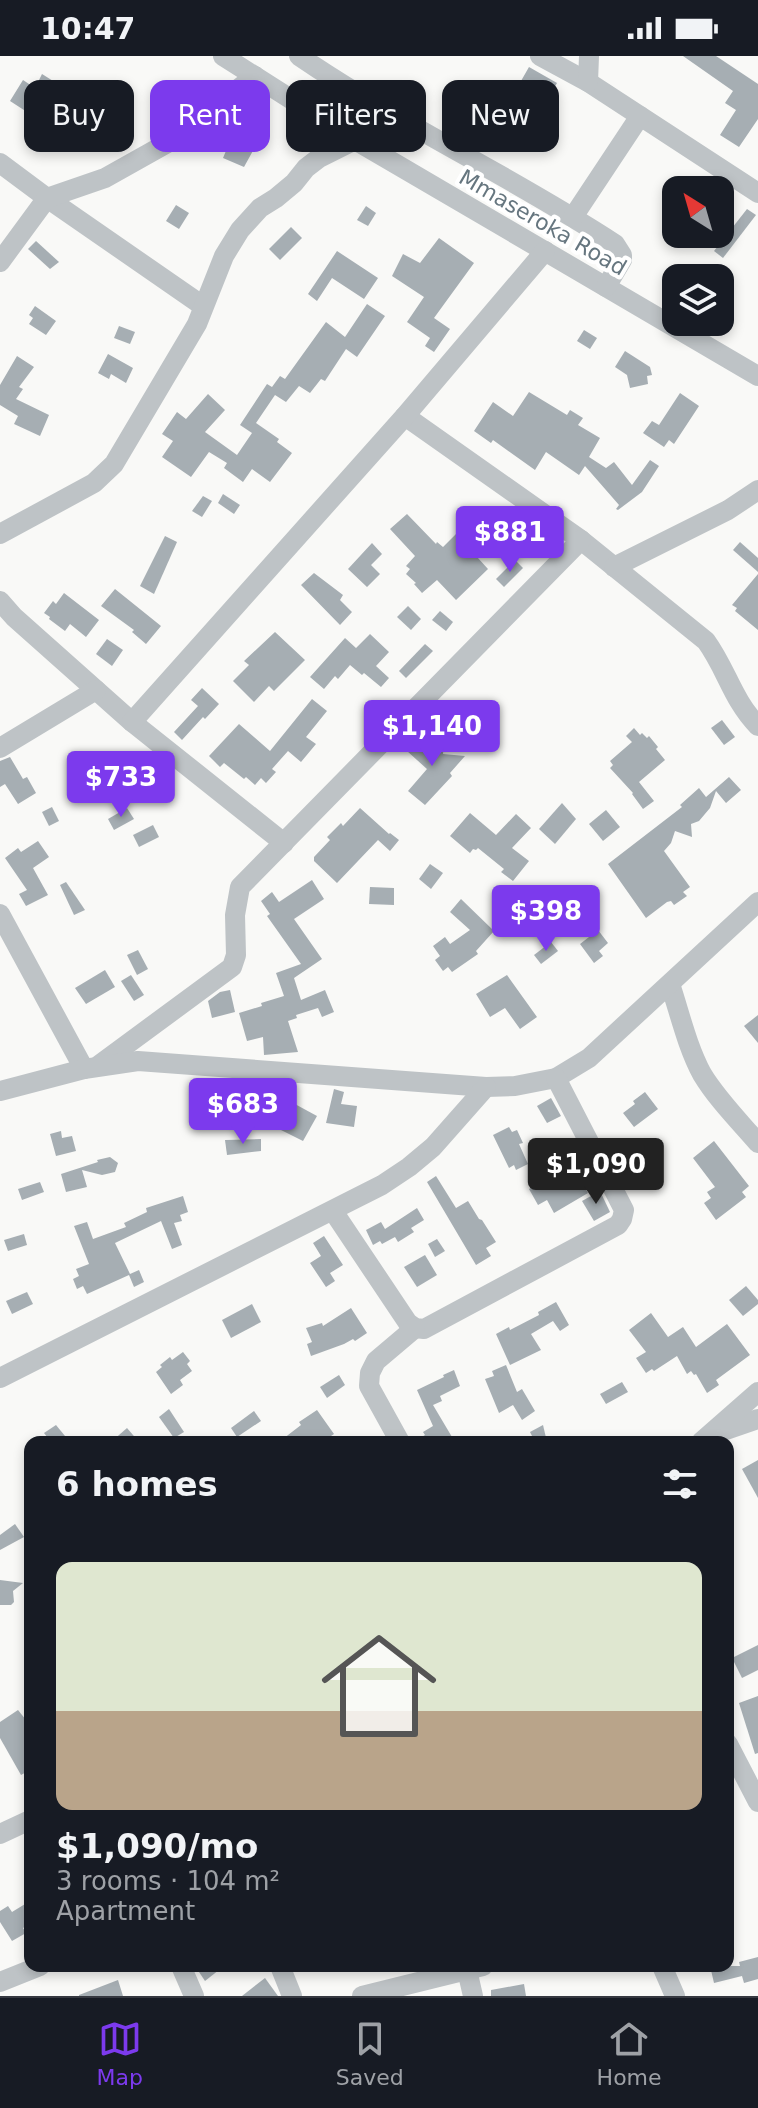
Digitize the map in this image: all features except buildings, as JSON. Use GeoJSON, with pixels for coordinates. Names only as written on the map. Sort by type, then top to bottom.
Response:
{"type":"FeatureCollection","features":[{"type":"Feature","properties":{"kind":"street","name":"Mmaseroka Road"},"geometry":{"type":"LineString","coordinates":[[223,56],[248,66],[286,92]]}},
{"type":"Feature","properties":{"kind":"street"},"geometry":{"type":"LineString","coordinates":[[299,56],[339,83],[615,244],[622,260],[606,287]]}},
{"type":"Feature","properties":{"kind":"street"},"geometry":{"type":"LineString","coordinates":[[540,56],[588,82],[758,193]]}},
{"type":"Feature","properties":{"kind":"street"},"geometry":{"type":"LineString","coordinates":[[588,82],[589,56]]}},
{"type":"Feature","properties":{"kind":"street"},"geometry":{"type":"LineString","coordinates":[[0,262],[47,198],[105,178],[171,141],[248,66]]}},
{"type":"Feature","properties":{"kind":"street"},"geometry":{"type":"LineString","coordinates":[[573,217],[640,116]]}},
{"type":"Feature","properties":{"kind":"street"},"geometry":{"type":"LineString","coordinates":[[0,534],[94,483],[114,464],[197,324],[224,256],[251,216],[294,183],[306,168],[331,152]]}},
{"type":"Feature","properties":{"kind":"street","name":"Mmaseroka Road"},"geometry":{"type":"LineString","coordinates":[[376,152],[758,376]]}},
{"type":"Feature","properties":{"kind":"street"},"geometry":{"type":"LineString","coordinates":[[0,163],[203,306]]}},
{"type":"Feature","properties":{"kind":"street"},"geometry":{"type":"LineString","coordinates":[[132,722],[405,416],[545,251]]}},
{"type":"Feature","properties":{"kind":"street"},"geometry":{"type":"LineString","coordinates":[[405,416],[581,540],[706,641],[718,657],[736,699],[758,726]]}},
{"type":"Feature","properties":{"kind":"street"},"geometry":{"type":"LineString","coordinates":[[614,567],[728,510],[758,490]]}},
{"type":"Feature","properties":{"kind":"street"},"geometry":{"type":"LineString","coordinates":[[90,1068],[232,967],[236,955],[235,915],[240,887],[581,540]]}},
{"type":"Feature","properties":{"kind":"street"},"geometry":{"type":"LineString","coordinates":[[0,601],[132,722],[284,843]]}},
{"type":"Feature","properties":{"kind":"street"},"geometry":{"type":"LineString","coordinates":[[0,748],[96,690]]}},
{"type":"Feature","properties":{"kind":"street"},"geometry":{"type":"LineString","coordinates":[[0,1091],[90,1068],[138,1061],[486,1087],[515,1086],[556,1078],[589,1058],[758,902]]}},
{"type":"Feature","properties":{"kind":"street"},"geometry":{"type":"LineString","coordinates":[[0,914],[90,1068]]}},
{"type":"Feature","properties":{"kind":"street"},"geometry":{"type":"LineString","coordinates":[[670,984],[702,1074],[758,1143]]}},
{"type":"Feature","properties":{"kind":"street"},"geometry":{"type":"LineString","coordinates":[[333,1211],[408,1323],[424,1329],[618,1225],[624,1210],[556,1078]]}},
{"type":"Feature","properties":{"kind":"street"},"geometry":{"type":"LineString","coordinates":[[0,1378],[382,1185],[433,1147],[486,1087]]}},
{"type":"Feature","properties":{"kind":"street"},"geometry":{"type":"LineString","coordinates":[[397,1436],[369,1386],[370,1373],[376,1361],[415,1328]]}},
{"type":"Feature","properties":{"kind":"street"},"geometry":{"type":"LineString","coordinates":[[708,1436],[758,1392]]}},
{"type":"Feature","properties":{"kind":"street"},"geometry":{"type":"LineString","coordinates":[[713,1436],[758,1419]]}},
{"type":"Feature","properties":{"kind":"street"},"geometry":{"type":"LineString","coordinates":[[734,1756],[758,1802]]}},
{"type":"Feature","properties":{"kind":"street"},"geometry":{"type":"LineString","coordinates":[[0,1834],[24,1823]]}},
{"type":"Feature","properties":{"kind":"street"},"geometry":{"type":"LineString","coordinates":[[0,1982],[25,1972]]}},
{"type":"Feature","properties":{"kind":"street"},"geometry":{"type":"LineString","coordinates":[[184,1972],[194,1996]]}},
{"type":"Feature","properties":{"kind":"street"},"geometry":{"type":"LineString","coordinates":[[282,1972],[292,1996]]}},
{"type":"Feature","properties":{"kind":"street"},"geometry":{"type":"LineString","coordinates":[[372,1995],[460,1972]]}},
{"type":"Feature","properties":{"kind":"street"},"geometry":{"type":"LineString","coordinates":[[473,1996],[475,1972]]}},
{"type":"Feature","properties":{"kind":"street"},"geometry":{"type":"LineString","coordinates":[[665,1972],[675,1996]]}}]}
